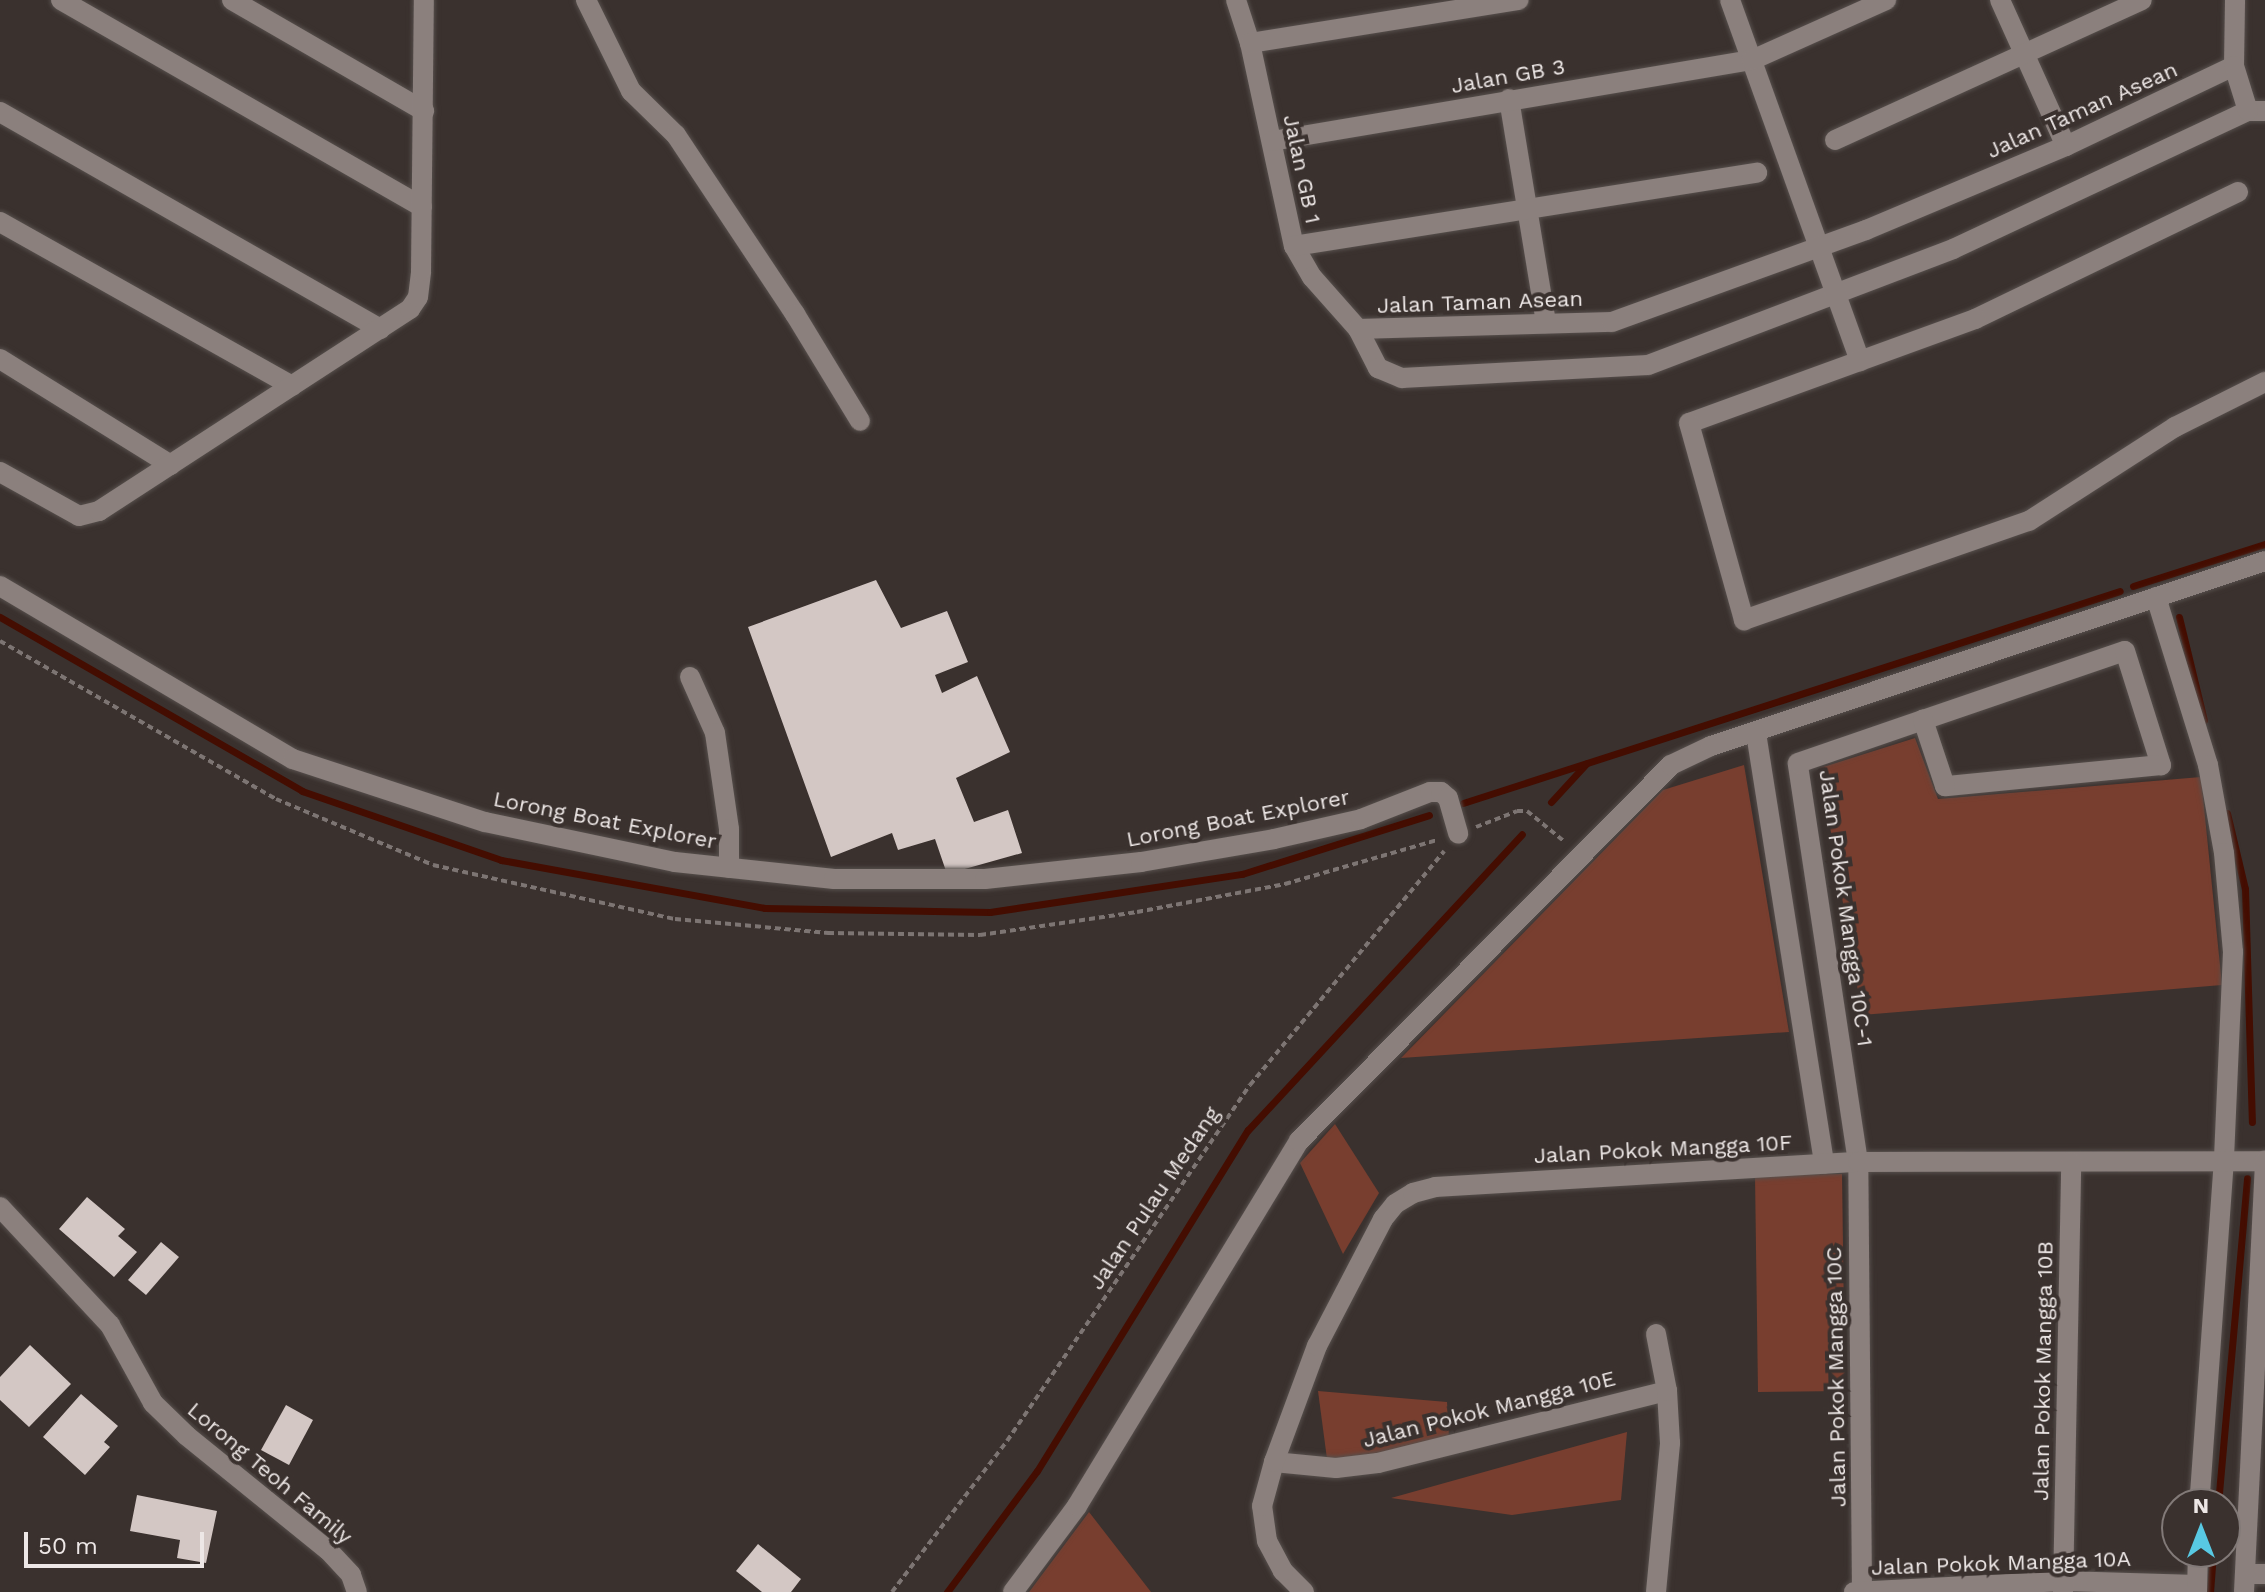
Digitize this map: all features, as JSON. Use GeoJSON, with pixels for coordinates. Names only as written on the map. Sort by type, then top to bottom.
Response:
{"type":"FeatureCollection","features":[{"type":"Feature","properties":{"kind":"street"},"geometry":{"type":"LineString","coordinates":[[61,0],[422,207]]}},
{"type":"Feature","properties":{"kind":"street"},"geometry":{"type":"LineString","coordinates":[[232,0],[424,111]]}},
{"type":"Feature","properties":{"kind":"street"},"geometry":{"type":"LineString","coordinates":[[0,472],[79,516],[99,511],[410,309],[418,297],[424,0]]}},
{"type":"Feature","properties":{"kind":"street"},"geometry":{"type":"LineString","coordinates":[[586,0],[631,91],[676,135],[795,314],[860,421]]}},
{"type":"Feature","properties":{"kind":"street","name":"Jalan GB 1"},"geometry":{"type":"LineString","coordinates":[[1236,0],[1250,43],[1294,246],[1312,277],[1358,329]]}},
{"type":"Feature","properties":{"kind":"street"},"geometry":{"type":"LineString","coordinates":[[1250,43],[1519,0]]}},
{"type":"Feature","properties":{"kind":"street"},"geometry":{"type":"LineString","coordinates":[[1730,0],[1860,361]]}},
{"type":"Feature","properties":{"kind":"street","name":"Jalan GB 3"},"geometry":{"type":"LineString","coordinates":[[1272,141],[1752,60],[1886,0]]}},
{"type":"Feature","properties":{"kind":"street"},"geometry":{"type":"LineString","coordinates":[[2000,0],[2066,146]]}},
{"type":"Feature","properties":{"kind":"street"},"geometry":{"type":"LineString","coordinates":[[1835,140],[2025,56],[2142,0]]}},
{"type":"Feature","properties":{"kind":"street"},"geometry":{"type":"LineString","coordinates":[[2234,66],[2235,0]]}},
{"type":"Feature","properties":{"kind":"street","name":"Jalan Taman Asean"},"geometry":{"type":"LineString","coordinates":[[2234,66],[2256,111],[1953,249],[1648,365],[1402,378],[1378,368],[1358,329],[1612,322],[1819,247],[2066,146],[2234,66]]}},
{"type":"Feature","properties":{"kind":"street"},"geometry":{"type":"LineString","coordinates":[[1509,99],[1546,323]]}},
{"type":"Feature","properties":{"kind":"street"},"geometry":{"type":"LineString","coordinates":[[0,112],[381,329]]}},
{"type":"Feature","properties":{"kind":"street"},"geometry":{"type":"LineString","coordinates":[[1294,246],[1757,173]]}},
{"type":"Feature","properties":{"kind":"street"},"geometry":{"type":"LineString","coordinates":[[2238,192],[1975,319],[1689,423],[1744,620],[2029,521],[2175,427],[2265,382]]}},
{"type":"Feature","properties":{"kind":"street"},"geometry":{"type":"LineString","coordinates":[[0,222],[292,386]]}},
{"type":"Feature","properties":{"kind":"street"},"geometry":{"type":"LineString","coordinates":[[0,359],[171,465]]}},
{"type":"Feature","properties":{"kind":"street"},"geometry":{"type":"LineString","coordinates":[[1013,1592],[1077,1506],[1299,1141],[1671,765],[1711,746],[2265,561]]}},
{"type":"Feature","properties":{"kind":"street","name":"Lorong Boat Explorer"},"geometry":{"type":"LineString","coordinates":[[0,586],[293,759],[485,822],[675,862],[834,879],[985,879],[1141,862],[1361,819],[1430,792],[1441,792],[1448,798],[1458,834]]}},
{"type":"Feature","properties":{"kind":"street"},"geometry":{"type":"LineString","coordinates":[[2156,597],[2208,765],[2224,853],[2233,952],[2224,1159],[2200,1488]]}},
{"type":"Feature","properties":{"kind":"street","name":"Jalan Pokok Mangga 10C-1"},"geometry":{"type":"LineString","coordinates":[[1858,1162],[1798,763],[1923,720],[2125,651],[2161,765],[1945,786],[1923,720]]}},
{"type":"Feature","properties":{"kind":"street"},"geometry":{"type":"LineString","coordinates":[[690,677],[715,733],[729,829],[729,868]]}},
{"type":"Feature","properties":{"kind":"street"},"geometry":{"type":"LineString","coordinates":[[1756,733],[1824,1164]]}},
{"type":"Feature","properties":{"kind":"street"},"geometry":{"type":"LineString","coordinates":[[2251,1580],[2265,1161]]}},
{"type":"Feature","properties":{"kind":"street","name":"Jalan Pokok Mangga 10F"},"geometry":{"type":"LineString","coordinates":[[1274,1462],[1317,1346],[1383,1219],[1395,1204],[1413,1193],[1435,1187],[1858,1162],[2265,1161]]}},
{"type":"Feature","properties":{"kind":"street","name":"Jalan Pokok Mangga 10C"},"geometry":{"type":"LineString","coordinates":[[1858,1162],[1862,1591]]}},
{"type":"Feature","properties":{"kind":"street","name":"Jalan Pokok Mangga 10B"},"geometry":{"type":"LineString","coordinates":[[2063,1587],[2071,1162]]}},
{"type":"Feature","properties":{"kind":"street","name":"Lorong Teoh Family"},"geometry":{"type":"LineString","coordinates":[[0,1207],[110,1325],[153,1403],[187,1436],[328,1550],[351,1575],[357,1592]]}},
{"type":"Feature","properties":{"kind":"street"},"geometry":{"type":"LineString","coordinates":[[1656,1334],[1667,1391],[1670,1443],[1656,1592]]}},
{"type":"Feature","properties":{"kind":"street","name":"Jalan Pokok Mangga 10E"},"geometry":{"type":"LineString","coordinates":[[1274,1462],[1336,1468],[1378,1463],[1667,1391]]}},
{"type":"Feature","properties":{"kind":"street"},"geometry":{"type":"LineString","coordinates":[[1274,1462],[1262,1506],[1267,1541],[1283,1571],[1304,1592]]}},
{"type":"Feature","properties":{"kind":"street"},"geometry":{"type":"LineString","coordinates":[[2197,1588],[2198,1568]]}},
{"type":"Feature","properties":{"kind":"street","name":"Jalan Pokok Mangga 10A"},"geometry":{"type":"LineString","coordinates":[[1854,1592],[2063,1587],[2197,1588]]}},
{"type":"Feature","properties":{"kind":"path"},"geometry":{"type":"LineString","coordinates":[[1458,834],[1517,811],[1527,811],[1579,855]]}},
{"type":"Feature","properties":{"kind":"path","name":"Jalan Pulau Medang"},"geometry":{"type":"LineString","coordinates":[[892,1592],[1007,1441],[1250,1085],[1458,834]]}},
{"type":"Feature","properties":{"kind":"shaded area"},"geometry":{"type":"Polygon","coordinates":[[[1915,738],[1938,799],[2201,777],[2222,985],[1862,1015],[1820,768],[1915,738]]]}},
{"type":"Feature","properties":{"kind":"shaded area"},"geometry":{"type":"Polygon","coordinates":[[[1744,765],[1789,1032],[1401,1058],[1663,790],[1744,765]]]}},
{"type":"Feature","properties":{"kind":"shaded area"},"geometry":{"type":"Polygon","coordinates":[[[1335,1124],[1379,1193],[1343,1254],[1300,1163],[1335,1124]]]}},
{"type":"Feature","properties":{"kind":"shaded area"},"geometry":{"type":"Polygon","coordinates":[[[1842,1174],[1845,1391],[1758,1392],[1755,1175],[1842,1174]]]}},
{"type":"Feature","properties":{"kind":"shaded area"},"geometry":{"type":"Polygon","coordinates":[[[1318,1391],[1447,1402],[1449,1437],[1385,1462],[1327,1459],[1318,1391]]]}},
{"type":"Feature","properties":{"kind":"shaded area"},"geometry":{"type":"Polygon","coordinates":[[[1627,1432],[1621,1500],[1512,1515],[1391,1498],[1627,1432]]]}},
{"type":"Feature","properties":{"kind":"shaded area"},"geometry":{"type":"Polygon","coordinates":[[[1089,1512],[1151,1592],[1029,1592],[1089,1512]]]}},
{"type":"Feature","properties":{"kind":"building"},"geometry":{"type":"Polygon","coordinates":[[[876,580],[901,628],[947,611],[968,662],[935,675],[942,693],[977,676],[1010,752],[956,778],[974,822],[1008,810],[1022,853],[947,874],[935,839],[898,850],[892,833],[831,857],[748,627],[876,580]]]}},
{"type":"Feature","properties":{"kind":"building"},"geometry":{"type":"Polygon","coordinates":[[[87,1197],[125,1229],[118,1236],[137,1252],[114,1277],[59,1229],[87,1197]]]}},
{"type":"Feature","properties":{"kind":"building"},"geometry":{"type":"Polygon","coordinates":[[[161,1242],[179,1257],[146,1295],[128,1280],[161,1242]]]}},
{"type":"Feature","properties":{"kind":"building"},"geometry":{"type":"Polygon","coordinates":[[[30,1345],[71,1384],[29,1427],[0,1400],[0,1377],[30,1345]]]}},
{"type":"Feature","properties":{"kind":"building"},"geometry":{"type":"Polygon","coordinates":[[[81,1394],[118,1426],[104,1442],[110,1447],[85,1475],[43,1437],[81,1394]]]}},
{"type":"Feature","properties":{"kind":"building"},"geometry":{"type":"Polygon","coordinates":[[[286,1405],[313,1420],[289,1465],[261,1450],[286,1405]]]}},
{"type":"Feature","properties":{"kind":"building"},"geometry":{"type":"Polygon","coordinates":[[[137,1495],[217,1511],[206,1563],[177,1558],[180,1540],[130,1531],[137,1495]]]}},
{"type":"Feature","properties":{"kind":"building"},"geometry":{"type":"Polygon","coordinates":[[[758,1544],[801,1579],[791,1592],[762,1592],[736,1571],[758,1544]]]}},
{"type":"Feature","properties":{"kind":"waterway"},"geometry":{"type":"LineString","coordinates":[[2133,586],[2265,544]]}},
{"type":"Feature","properties":{"kind":"waterway"},"geometry":{"type":"LineString","coordinates":[[1463,803],[2120,591]]}},
{"type":"Feature","properties":{"kind":"waterway"},"geometry":{"type":"LineString","coordinates":[[0,617],[302,791],[501,860],[765,908],[990,912],[1242,874],[1429,815]]}},
{"type":"Feature","properties":{"kind":"waterway"},"geometry":{"type":"LineString","coordinates":[[2179,617],[2204,720]]}},
{"type":"Feature","properties":{"kind":"waterway"},"geometry":{"type":"LineString","coordinates":[[1551,802],[1586,764]]}},
{"type":"Feature","properties":{"kind":"waterway"},"geometry":{"type":"LineString","coordinates":[[2227,813],[2245,889],[2252,1122]]}},
{"type":"Feature","properties":{"kind":"waterway"},"geometry":{"type":"LineString","coordinates":[[947,1592],[1037,1471],[1248,1130],[1522,834]]}},
{"type":"Feature","properties":{"kind":"waterway"},"geometry":{"type":"LineString","coordinates":[[2219,1488],[2247,1178]]}},
{"type":"Feature","properties":{"kind":"waterway"},"geometry":{"type":"LineString","coordinates":[[2210,1592],[2212,1568]]}}]}
